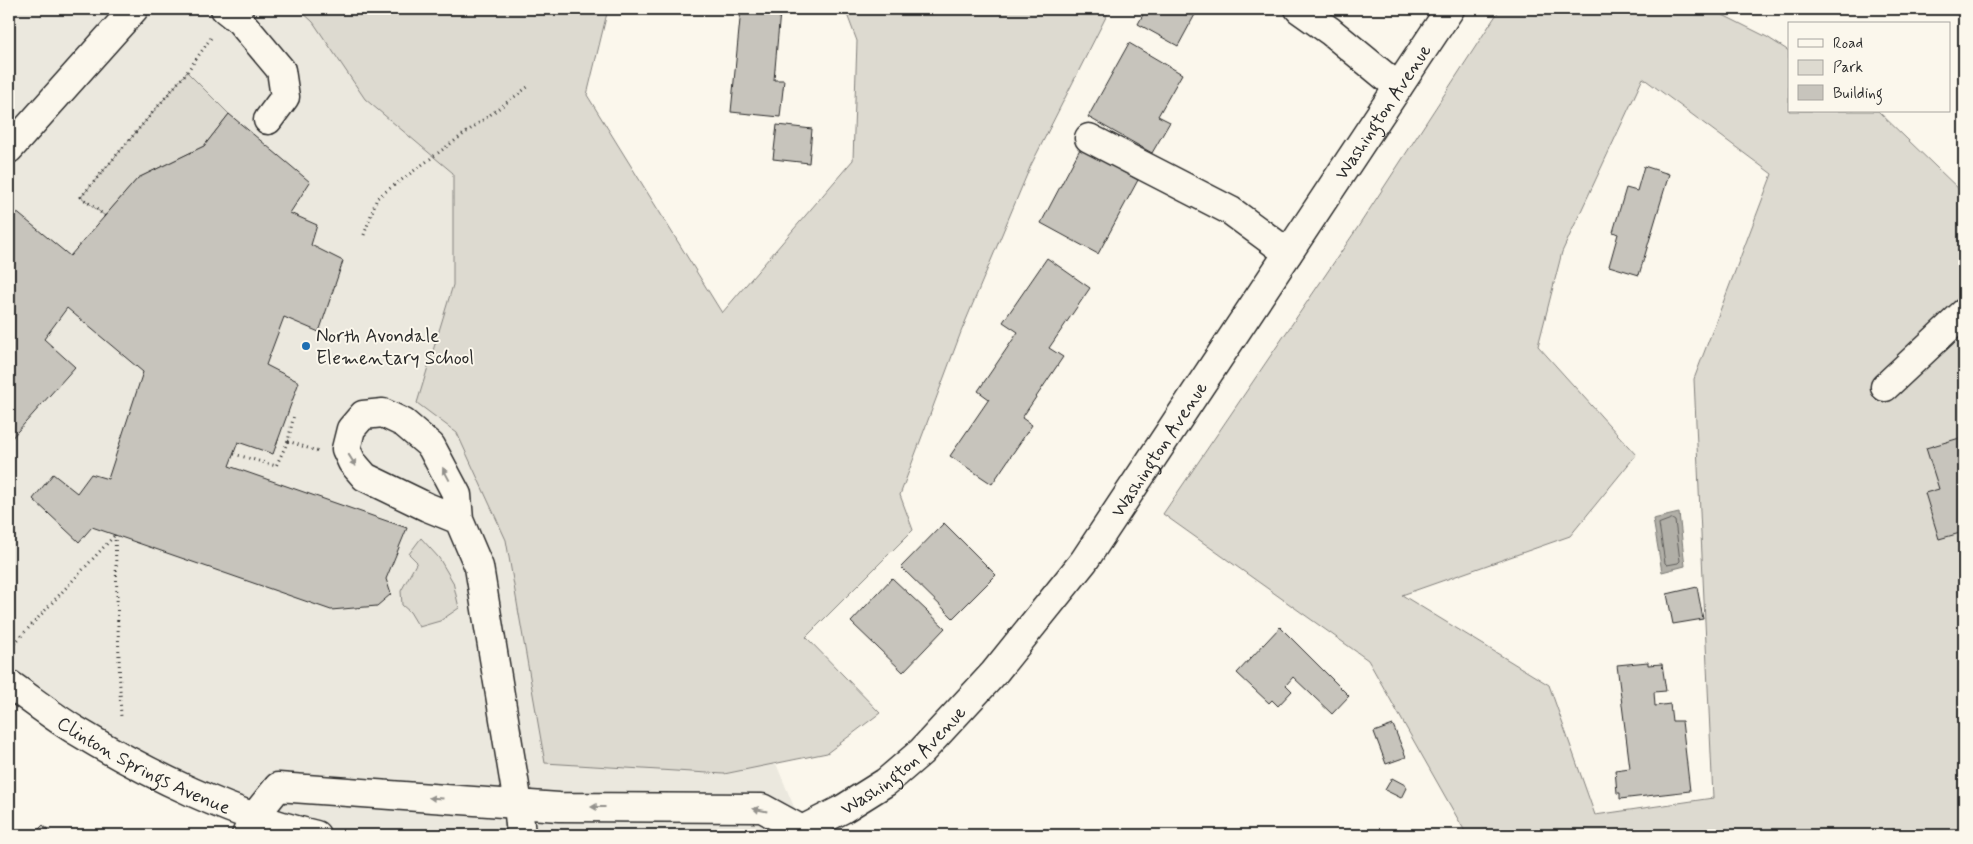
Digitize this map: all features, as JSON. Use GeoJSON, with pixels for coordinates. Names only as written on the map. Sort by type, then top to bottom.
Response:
{"type":"FeatureCollection","features":[{"type":"Feature","properties":{"kind":"street"},"geometry":{"type":"LineString","coordinates":[[9,149],[134,9]]}},
{"type":"Feature","properties":{"kind":"street"},"geometry":{"type":"LineString","coordinates":[[1299,9],[1398,87]]}},
{"type":"Feature","properties":{"kind":"street","name":"Washington Avenue"},"geometry":{"type":"LineString","coordinates":[[800,834],[886,782],[921,752],[994,673],[1084,561],[1450,9]]}},
{"type":"Feature","properties":{"kind":"street"},"geometry":{"type":"LineString","coordinates":[[221,19],[240,21],[281,70],[285,97],[268,120]]}},
{"type":"Feature","properties":{"kind":"street"},"geometry":{"type":"LineString","coordinates":[[1089,138],[1231,211],[1288,253]]}},
{"type":"Feature","properties":{"kind":"street"},"geometry":{"type":"LineString","coordinates":[[1885,387],[1964,313]]}},
{"type":"Feature","properties":{"kind":"street"},"geometry":{"type":"LineString","coordinates":[[459,520],[479,566],[518,804],[521,835]]}},
{"type":"Feature","properties":{"kind":"street","name":"Clinton Springs Avenue"},"geometry":{"type":"LineString","coordinates":[[9,684],[74,730],[250,826],[316,835]]}},
{"type":"Feature","properties":{"kind":"street"},"geometry":{"type":"LineString","coordinates":[[250,826],[278,787],[559,807],[762,808],[800,834]]}},
{"type":"Feature","properties":{"kind":"path"},"geometry":{"type":"LineString","coordinates":[[105,216],[81,197],[187,72],[221,19]]}},
{"type":"Feature","properties":{"kind":"path"},"geometry":{"type":"LineString","coordinates":[[364,235],[377,198],[529,86]]}},
{"type":"Feature","properties":{"kind":"path"},"geometry":{"type":"LineString","coordinates":[[234,454],[276,466],[288,441],[294,416]]}},
{"type":"Feature","properties":{"kind":"path"},"geometry":{"type":"LineString","coordinates":[[288,441],[323,453]]}},
{"type":"Feature","properties":{"kind":"path"},"geometry":{"type":"LineString","coordinates":[[11,647],[115,535],[121,719]]}},
{"type":"Feature","properties":{"kind":"shaded area","name":"North Avondale Elementary School"},"geometry":{"type":"Polygon","coordinates":[[[9,9],[463,9],[804,831],[792,835],[316,835],[254,817],[9,684],[9,9]]]}},
{"type":"Feature","properties":{"kind":"green space"},"geometry":{"type":"Polygon","coordinates":[[[299,9],[608,9],[587,95],[722,313],[853,160],[857,41],[845,9],[1110,9],[1031,165],[961,332],[900,495],[913,530],[806,637],[880,713],[827,753],[724,774],[545,763],[506,540],[457,433],[417,403],[453,285],[453,173],[365,99],[313,22],[299,9]]]}},
{"type":"Feature","properties":{"kind":"green space"},"geometry":{"type":"Polygon","coordinates":[[[1500,9],[1711,9],[1767,37],[1788,50],[1788,112],[1879,112],[1964,194],[1964,835],[1467,835],[1368,660],[1163,514],[1358,227],[1500,9]],[[1643,78],[1562,252],[1538,346],[1636,455],[1570,536],[1402,595],[1549,685],[1595,815],[1713,798],[1694,379],[1772,174],[1643,78]]]}},
{"type":"Feature","properties":{"kind":"green space"},"geometry":{"type":"Polygon","coordinates":[[[187,72],[229,114],[204,146],[138,178],[105,216],[81,197],[187,72]]]}},
{"type":"Feature","properties":{"kind":"green space"},"geometry":{"type":"Polygon","coordinates":[[[421,538],[439,558],[453,582],[459,608],[440,621],[419,627],[410,612],[402,605],[401,591],[417,562],[409,554],[421,538]]]}},
{"type":"Feature","properties":{"kind":"water"},"geometry":{"type":"Polygon","coordinates":[[[1679,513],[1685,566],[1662,572],[1653,519],[1679,513]]]}},
{"type":"Feature","properties":{"kind":"building"},"geometry":{"type":"Polygon","coordinates":[[[741,9],[791,9],[790,13],[780,12],[774,80],[784,80],[780,117],[731,112],[741,9]]]}},
{"type":"Feature","properties":{"kind":"building"},"geometry":{"type":"Polygon","coordinates":[[[1146,9],[1198,9],[1178,46],[1138,24],[1146,9]]]}},
{"type":"Feature","properties":{"kind":"building"},"geometry":{"type":"Polygon","coordinates":[[[1129,43],[1182,74],[1158,116],[1170,122],[1152,153],[1088,117],[1129,43]]]}},
{"type":"Feature","properties":{"kind":"building"},"geometry":{"type":"Polygon","coordinates":[[[229,114],[310,182],[290,213],[317,225],[311,245],[343,261],[319,332],[284,317],[266,365],[299,382],[273,454],[238,442],[229,466],[407,528],[386,579],[391,594],[377,606],[331,610],[92,527],[79,542],[33,499],[53,474],[77,493],[91,474],[108,479],[143,372],[67,308],[44,339],[75,367],[9,441],[9,206],[70,256],[138,178],[204,146],[229,114]]]}},
{"type":"Feature","properties":{"kind":"building"},"geometry":{"type":"Polygon","coordinates":[[[777,125],[812,129],[809,163],[773,159],[777,125]]]}},
{"type":"Feature","properties":{"kind":"building"},"geometry":{"type":"Polygon","coordinates":[[[1080,149],[1138,180],[1098,254],[1041,223],[1080,149]]]}},
{"type":"Feature","properties":{"kind":"building"},"geometry":{"type":"Polygon","coordinates":[[[1644,166],[1669,174],[1639,275],[1609,266],[1618,234],[1613,232],[1626,188],[1637,191],[1644,166]]]}},
{"type":"Feature","properties":{"kind":"building"},"geometry":{"type":"Polygon","coordinates":[[[1047,258],[1090,288],[1049,348],[1063,357],[1022,418],[1032,425],[992,484],[950,456],[989,399],[978,391],[1018,332],[1003,322],[1047,258]]]}},
{"type":"Feature","properties":{"kind":"building"},"geometry":{"type":"Polygon","coordinates":[[[1963,437],[1964,548],[1960,533],[1939,539],[1925,493],[1939,489],[1926,448],[1963,437]]]}},
{"type":"Feature","properties":{"kind":"building"},"geometry":{"type":"Polygon","coordinates":[[[944,523],[996,575],[953,618],[901,567],[944,523]]]}},
{"type":"Feature","properties":{"kind":"building"},"geometry":{"type":"Polygon","coordinates":[[[892,578],[945,628],[903,672],[851,622],[892,578]]]}},
{"type":"Feature","properties":{"kind":"building"},"geometry":{"type":"Polygon","coordinates":[[[1697,587],[1703,619],[1673,624],[1667,594],[1697,587]]]}},
{"type":"Feature","properties":{"kind":"building"},"geometry":{"type":"Polygon","coordinates":[[[1280,627],[1349,696],[1332,714],[1293,677],[1286,685],[1292,691],[1278,706],[1272,700],[1269,703],[1237,673],[1280,627]]]}},
{"type":"Feature","properties":{"kind":"building"},"geometry":{"type":"Polygon","coordinates":[[[1648,662],[1648,665],[1662,664],[1666,691],[1654,692],[1655,706],[1670,704],[1672,721],[1682,721],[1690,791],[1620,799],[1620,793],[1617,793],[1615,770],[1630,768],[1617,665],[1648,662]]]}},
{"type":"Feature","properties":{"kind":"building"},"geometry":{"type":"Polygon","coordinates":[[[1393,725],[1406,757],[1386,764],[1374,732],[1393,725]]]}},
{"type":"Feature","properties":{"kind":"building"},"geometry":{"type":"Polygon","coordinates":[[[1392,778],[1407,786],[1401,798],[1385,790],[1392,778]]]}},
{"type":"Feature","properties":{"kind":"building"},"geometry":{"type":"Polygon","coordinates":[[[43,825],[54,835],[33,835],[43,825]]]}},
{"type":"Feature","properties":{"kind":"place","name":"North Avondale Elementary School"},"geometry":{"type":"Point","coordinates":[306,346]}}]}
